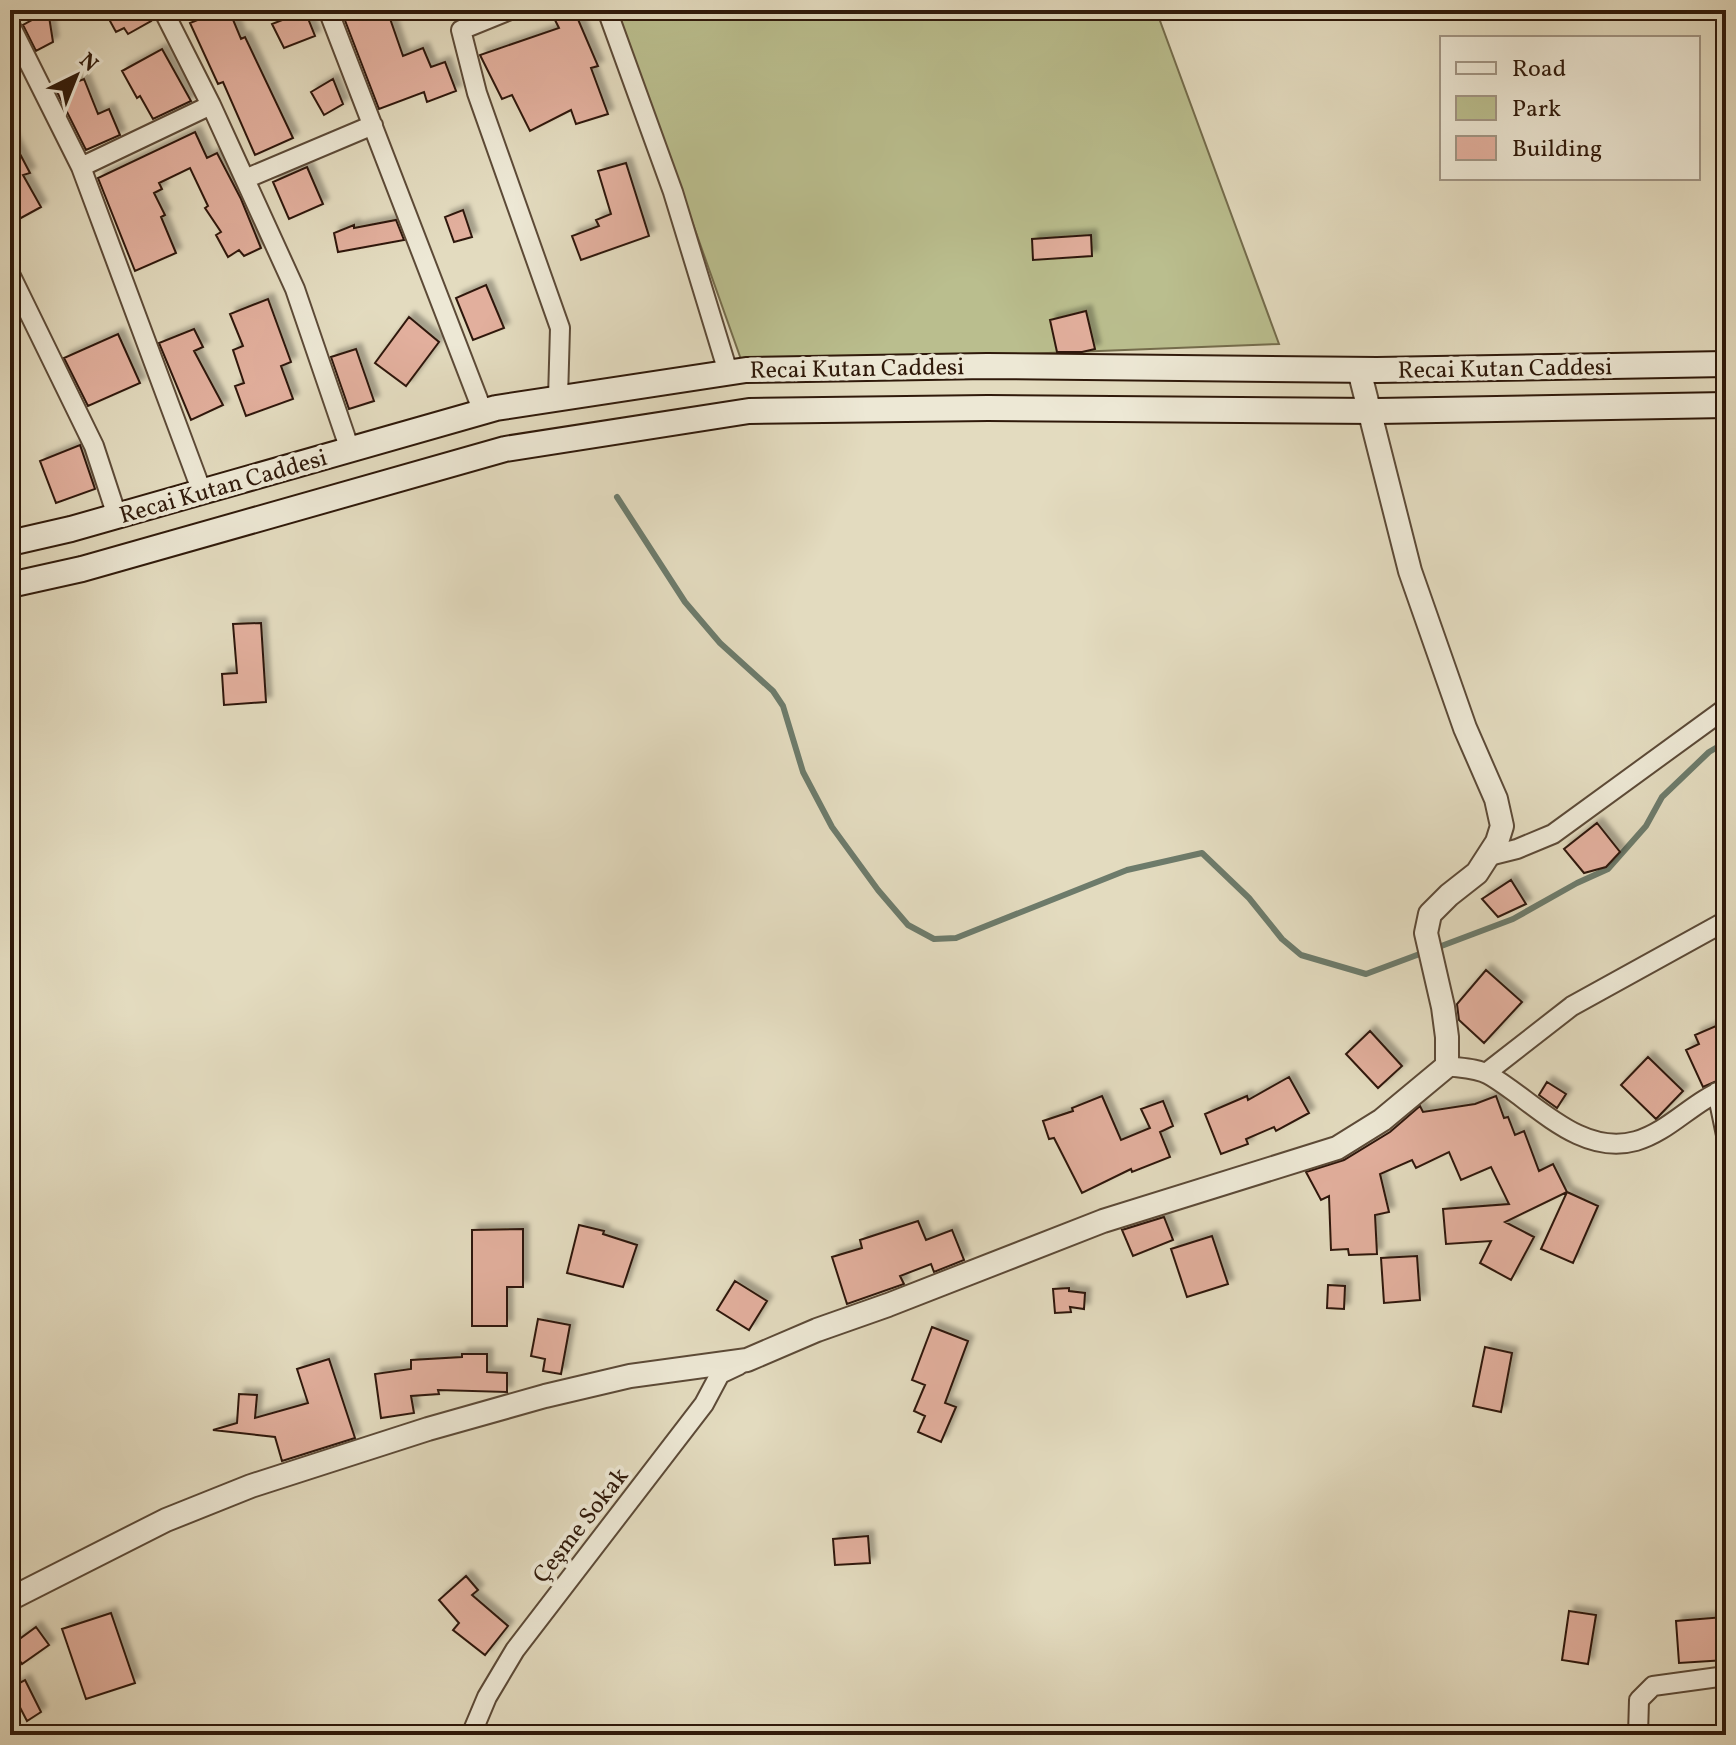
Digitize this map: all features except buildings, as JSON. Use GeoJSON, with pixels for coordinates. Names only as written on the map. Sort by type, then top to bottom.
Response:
{"type":"FeatureCollection","features":[{"type":"Feature","properties":{"kind":"main road","name":"Recai Kutan Caddesi"},"geometry":{"type":"LineString","coordinates":[[10,543],[117,516],[483,412],[728,372],[987,366],[1359,370],[1726,364]]}},
{"type":"Feature","properties":{"kind":"main road","name":"Recai Kutan Caddesi"},"geometry":{"type":"LineString","coordinates":[[10,585],[82,569],[505,449],[749,411],[988,408],[1369,411],[1726,405]]}},
{"type":"Feature","properties":{"kind":"street"},"geometry":{"type":"LineString","coordinates":[[163,10],[211,105],[295,289],[350,450]]}},
{"type":"Feature","properties":{"kind":"street"},"geometry":{"type":"LineString","coordinates":[[328,10],[483,412]]}},
{"type":"Feature","properties":{"kind":"street"},"geometry":{"type":"LineString","coordinates":[[510,10],[461,30],[477,93],[560,328],[558,398]]}},
{"type":"Feature","properties":{"kind":"street"},"geometry":{"type":"LineString","coordinates":[[607,10],[673,192],[728,372]]}},
{"type":"Feature","properties":{"kind":"street"},"geometry":{"type":"LineString","coordinates":[[10,25],[81,167],[202,492]]}},
{"type":"Feature","properties":{"kind":"street"},"geometry":{"type":"LineString","coordinates":[[81,167],[211,105]]}},
{"type":"Feature","properties":{"kind":"street"},"geometry":{"type":"LineString","coordinates":[[245,179],[373,125]]}},
{"type":"Feature","properties":{"kind":"street"},"geometry":{"type":"LineString","coordinates":[[10,274],[94,446],[117,516]]}},
{"type":"Feature","properties":{"kind":"street"},"geometry":{"type":"LineString","coordinates":[[1359,370],[1410,571],[1465,728],[1496,799],[1502,826],[1497,842],[1477,873],[1430,914],[1426,933],[1447,1037],[1447,1066]]}},
{"type":"Feature","properties":{"kind":"street"},"geometry":{"type":"LineString","coordinates":[[1489,856],[1517,849],[1553,834],[1726,708]]}},
{"type":"Feature","properties":{"kind":"street"},"geometry":{"type":"LineString","coordinates":[[1486,1073],[1572,1006],[1726,921]]}},
{"type":"Feature","properties":{"kind":"street"},"geometry":{"type":"LineString","coordinates":[[10,1599],[166,1520],[251,1486],[428,1429],[545,1396],[643,1374],[747,1360],[817,1330],[1103,1221],[1337,1148],[1382,1120],[1447,1066],[1486,1073],[1571,1131],[1616,1144],[1637,1141],[1665,1128],[1721,1091],[1726,1135]]}},
{"type":"Feature","properties":{"kind":"street","name":"Çeşme Sokak"},"geometry":{"type":"LineString","coordinates":[[471,1735],[498,1677],[542,1613],[704,1404],[720,1374],[747,1360]]}},
{"type":"Feature","properties":{"kind":"street"},"geometry":{"type":"LineString","coordinates":[[1638,1735],[1639,1700],[1653,1686],[1726,1676]]}},
{"type":"Feature","properties":{"kind":"green space"},"geometry":{"type":"Polygon","coordinates":[[[617,10],[1156,10],[1279,344],[743,365],[617,10]]]}},
{"type":"Feature","properties":{"kind":"waterway"},"geometry":{"type":"LineString","coordinates":[[617,497],[685,602],[720,643],[773,691],[783,706],[803,772],[832,827],[908,925],[934,939],[956,938],[1127,870],[1202,853],[1249,898],[1282,939],[1301,955],[1366,974],[1425,952]]}},
{"type":"Feature","properties":{"kind":"waterway"},"geometry":{"type":"LineString","coordinates":[[1436,948],[1513,919],[1608,869],[1646,826],[1662,797],[1709,752],[1726,742]]}}]}
